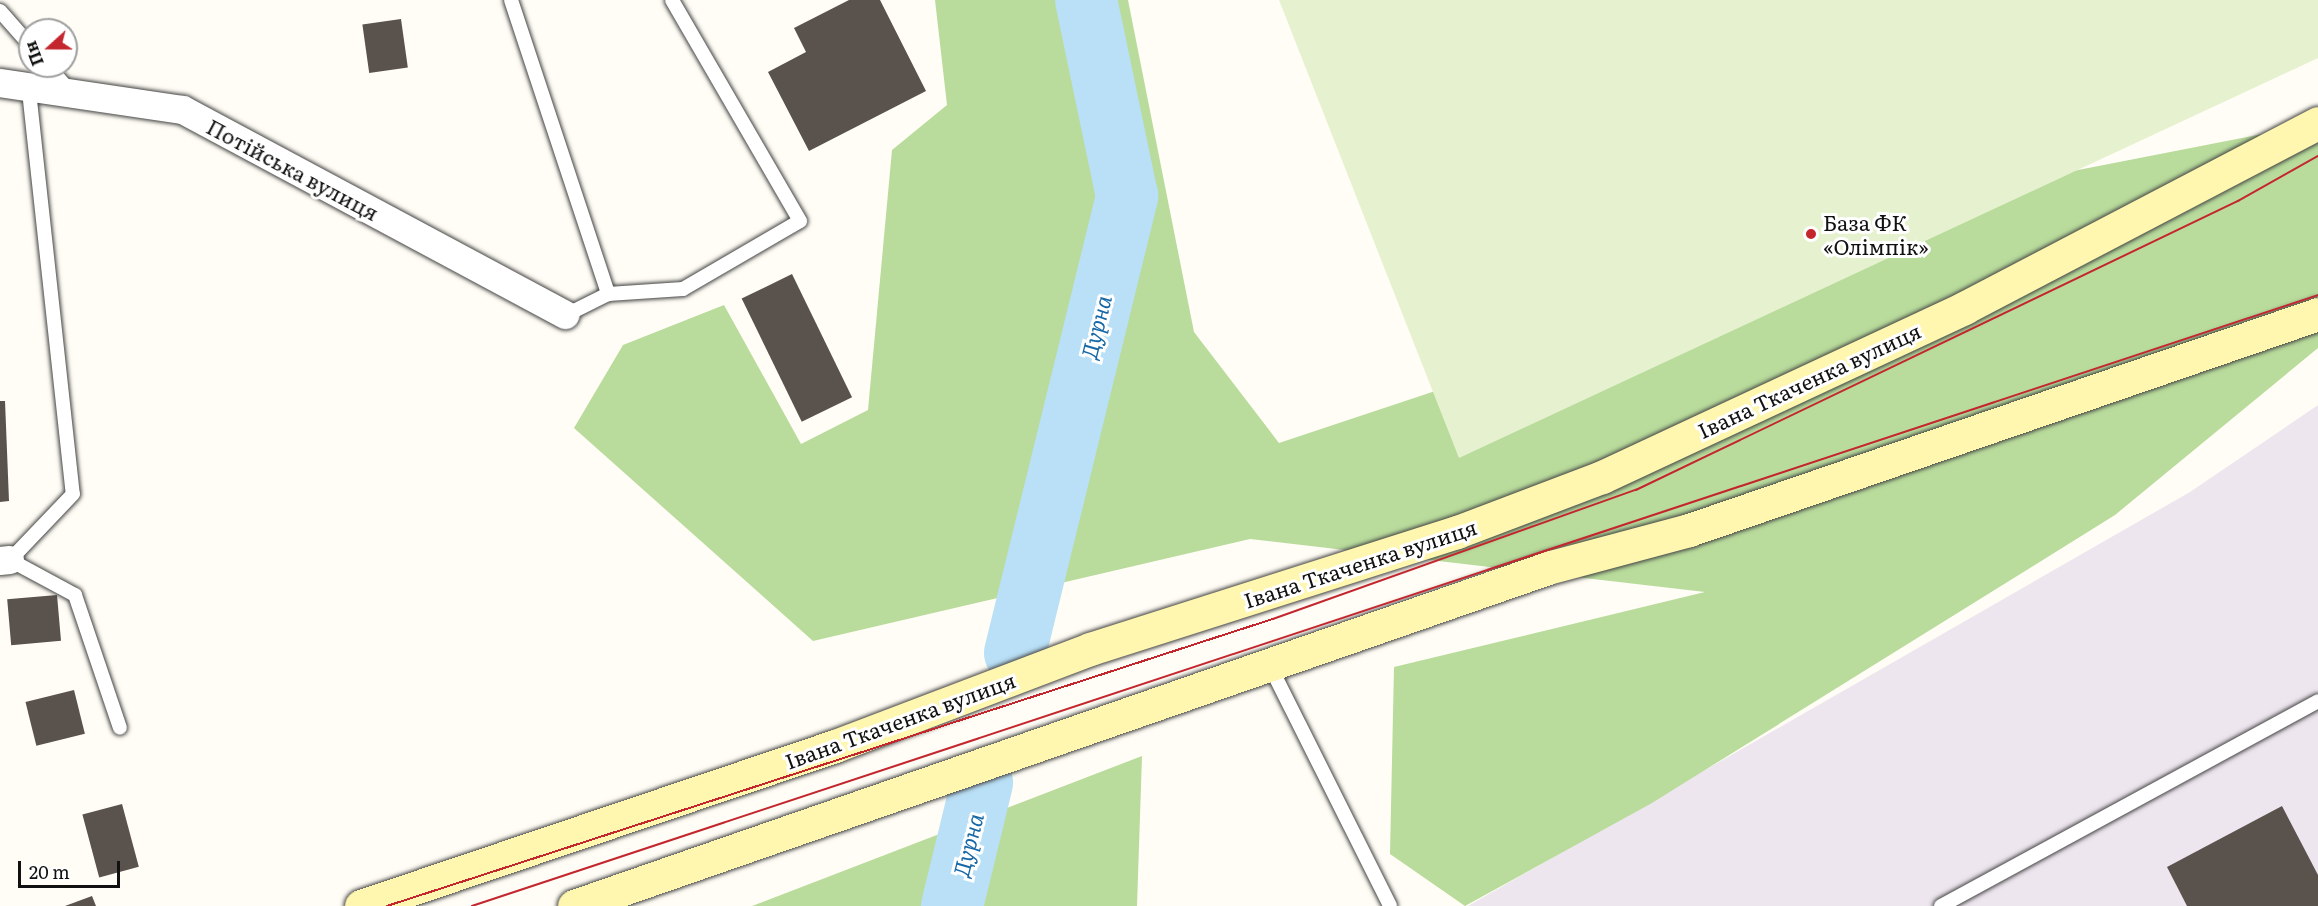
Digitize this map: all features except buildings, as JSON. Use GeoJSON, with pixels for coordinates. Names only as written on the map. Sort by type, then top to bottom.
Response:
{"type":"FeatureCollection","features":[{"type":"Feature","properties":{"kind":"main road","name":"Івана Ткаченка вулиця"},"geometry":{"type":"LineString","coordinates":[[361,906],[835,746],[1090,649],[1457,532],[1602,477],[1964,308],[2318,123]]}},
{"type":"Feature","properties":{"kind":"main road"},"geometry":{"type":"LineString","coordinates":[[574,906],[1551,567],[1700,526],[2318,314]]}},
{"type":"Feature","properties":{"kind":"street","name":"Потійська вулиця"},"geometry":{"type":"LineString","coordinates":[[0,83],[29,91],[72,94],[183,110],[566,315]]}},
{"type":"Feature","properties":{"kind":"lane"},"geometry":{"type":"LineString","coordinates":[[511,0],[608,294]]}},
{"type":"Feature","properties":{"kind":"lane"},"geometry":{"type":"LineString","coordinates":[[566,315],[608,294],[683,289],[800,221],[672,0]]}},
{"type":"Feature","properties":{"kind":"lane"},"geometry":{"type":"LineString","coordinates":[[0,10],[18,31]]}},
{"type":"Feature","properties":{"kind":"lane"},"geometry":{"type":"LineString","coordinates":[[58,78],[72,94]]}},
{"type":"Feature","properties":{"kind":"lane"},"geometry":{"type":"LineString","coordinates":[[29,91],[73,494],[5,560],[75,595],[120,728]]}},
{"type":"Feature","properties":{"kind":"lane"},"geometry":{"type":"LineString","coordinates":[[1270,666],[1390,906]]}},
{"type":"Feature","properties":{"kind":"lane"},"geometry":{"type":"LineString","coordinates":[[1941,906],[2318,701]]}},
{"type":"Feature","properties":{"kind":"shaded area"},"geometry":{"type":"Polygon","coordinates":[[[2318,405],[2318,906],[1468,906],[2190,492],[2318,405]]]}},
{"type":"Feature","properties":{"kind":"green space"},"geometry":{"type":"Polygon","coordinates":[[[935,0],[1128,0],[1194,332],[1279,443],[1603,335],[1956,194],[2318,123],[2318,348],[2115,515],[1652,803],[1465,906],[1390,854],[1394,667],[1705,592],[1250,539],[813,641],[574,428],[623,345],[724,305],[801,444],[868,410],[892,150],[947,105],[935,0]]]}},
{"type":"Feature","properties":{"kind":"green space"},"geometry":{"type":"Polygon","coordinates":[[[1279,0],[2318,0],[2318,58],[1459,458],[1279,0]]]}},
{"type":"Feature","properties":{"kind":"green space"},"geometry":{"type":"Polygon","coordinates":[[[1142,756],[1137,906],[752,906],[1142,756]]]}},
{"type":"Feature","properties":{"kind":"waterway","name":"Дурна"},"geometry":{"type":"LineString","coordinates":[[1015,653],[1127,196],[1086,0]]}},
{"type":"Feature","properties":{"kind":"waterway","name":"Дурна"},"geometry":{"type":"LineString","coordinates":[[952,906],[982,783]]}},
{"type":"Feature","properties":{"kind":"tram line"},"geometry":{"type":"LineString","coordinates":[[387,906],[1273,619],[1636,490],[2238,201],[2318,156]]}},
{"type":"Feature","properties":{"kind":"tram line"},"geometry":{"type":"LineString","coordinates":[[472,906],[2318,295]]}},
{"type":"Feature","properties":{"kind":"place","name":"База ФК «Олімпік»"},"geometry":{"type":"Point","coordinates":[1811,234]}}]}
